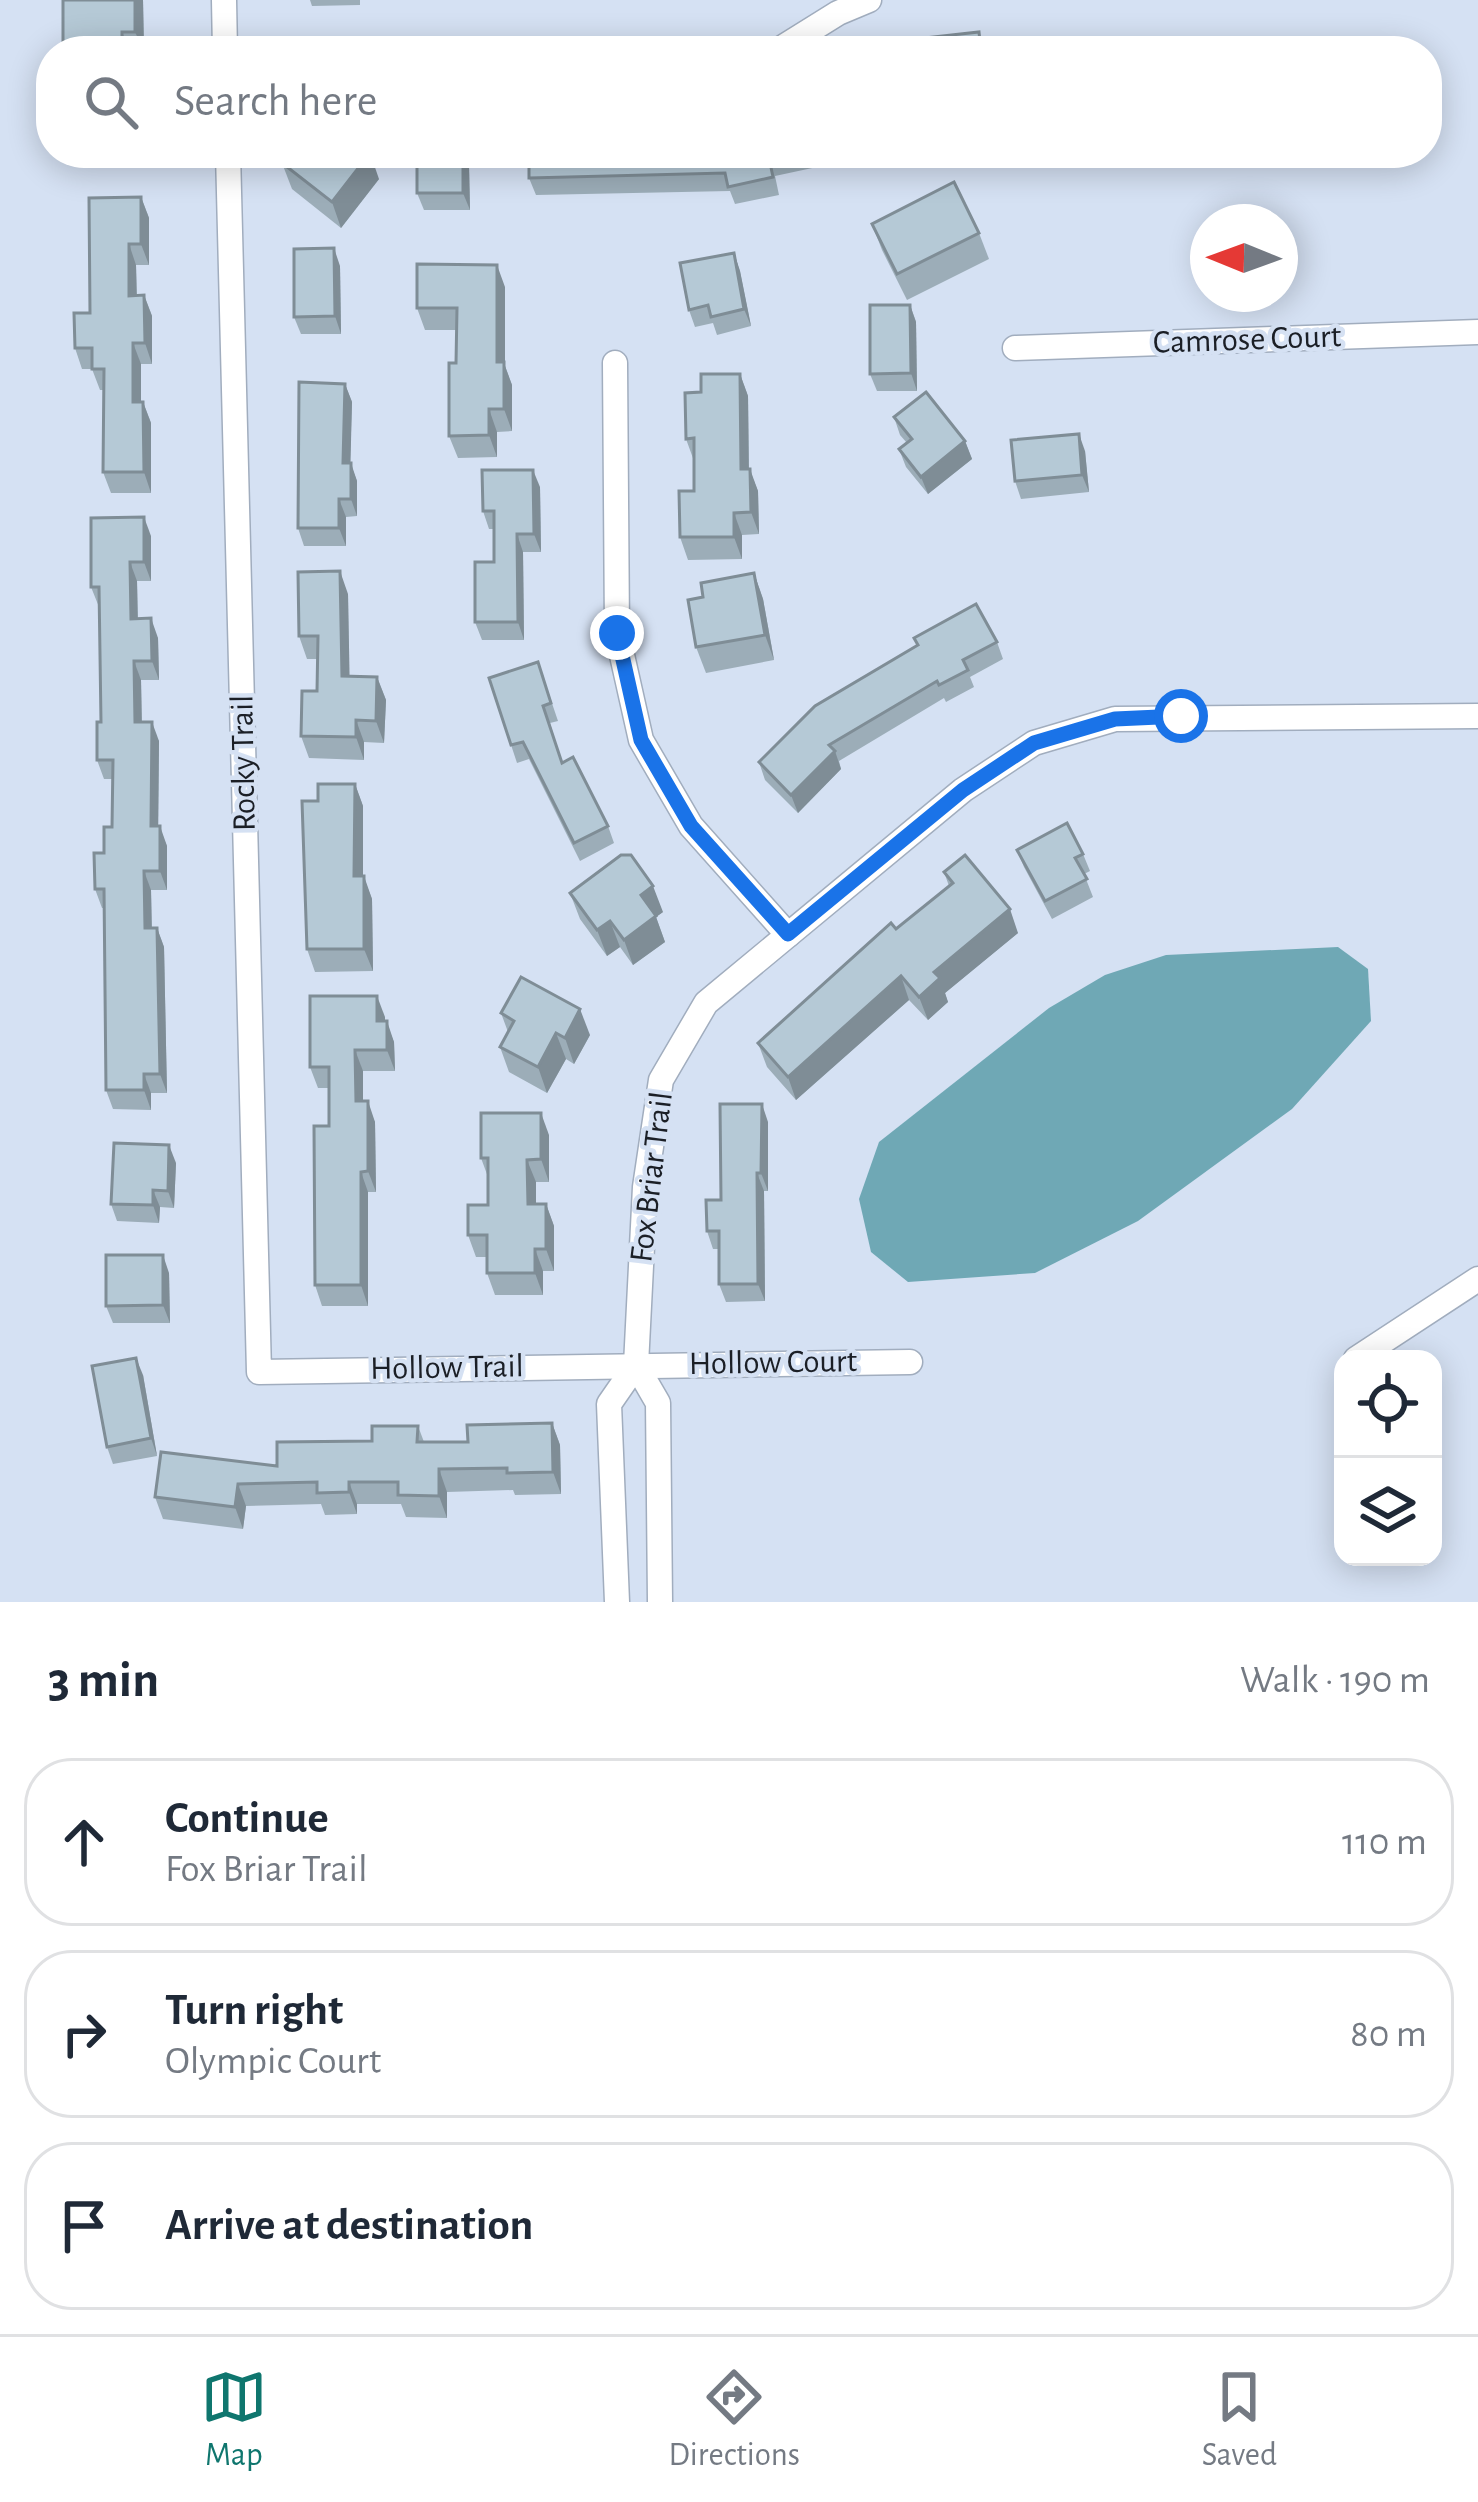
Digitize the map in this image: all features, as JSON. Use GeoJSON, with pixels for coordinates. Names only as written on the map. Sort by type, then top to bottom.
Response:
{"type":"FeatureCollection","features":[{"type":"Feature","properties":{"kind":"street"},"geometry":{"type":"LineString","coordinates":[[224,0],[225,36]]}},
{"type":"Feature","properties":{"kind":"street"},"geometry":{"type":"LineString","coordinates":[[801,36],[869,0]]}},
{"type":"Feature","properties":{"kind":"street","name":"Rocky Trail"},"geometry":{"type":"LineString","coordinates":[[228,168],[259,1372]]}},
{"type":"Feature","properties":{"kind":"street","name":"Camrose Court"},"geometry":{"type":"LineString","coordinates":[[1016,348],[1478,332]]}},
{"type":"Feature","properties":{"kind":"street"},"geometry":{"type":"LineString","coordinates":[[615,363],[617,633],[641,740],[691,826],[788,934]]}},
{"type":"Feature","properties":{"kind":"street","name":"Fox Briar Trail"},"geometry":{"type":"LineString","coordinates":[[616,1602],[609,1405],[636,1365],[645,1187],[661,1080],[706,1003],[963,790],[1034,743],[1115,719],[1478,716]]}},
{"type":"Feature","properties":{"kind":"street"},"geometry":{"type":"LineString","coordinates":[[1369,1350],[1478,1279]]}},
{"type":"Feature","properties":{"kind":"street","name":"Hollow Court"},"geometry":{"type":"LineString","coordinates":[[636,1365],[910,1362]]}},
{"type":"Feature","properties":{"kind":"street","name":"Hollow Trail"},"geometry":{"type":"LineString","coordinates":[[259,1372],[636,1365]]}},
{"type":"Feature","properties":{"kind":"street","name":"Fox Briar Trail"},"geometry":{"type":"LineString","coordinates":[[636,1365],[658,1403],[660,1602]]}},
{"type":"Feature","properties":{"kind":"water"},"geometry":{"type":"Polygon","coordinates":[[[1338,947],[1368,969],[1371,1021],[1292,1109],[1138,1221],[1035,1273],[908,1282],[871,1252],[859,1199],[879,1142],[1049,1008],[1105,975],[1166,955],[1338,947]]]}},
{"type":"Feature","properties":{"kind":"building"},"geometry":{"type":"Polygon","coordinates":[[[63,0],[135,0],[135,32],[63,36],[63,0]]]}},
{"type":"Feature","properties":{"kind":"building"},"geometry":{"type":"Polygon","coordinates":[[[288,168],[358,168],[332,202],[288,168]]]}},
{"type":"Feature","properties":{"kind":"building"},"geometry":{"type":"Polygon","coordinates":[[[417,168],[463,168],[463,193],[417,193],[417,168]]]}},
{"type":"Feature","properties":{"kind":"building"},"geometry":{"type":"Polygon","coordinates":[[[529,168],[771,168],[773,177],[728,187],[725,173],[529,178],[529,168]]]}},
{"type":"Feature","properties":{"kind":"building"},"geometry":{"type":"Polygon","coordinates":[[[954,182],[979,233],[897,274],[872,224],[954,182]]]}},
{"type":"Feature","properties":{"kind":"building"},"geometry":{"type":"Polygon","coordinates":[[[141,197],[141,244],[129,244],[129,296],[144,295],[145,343],[133,343],[133,402],[143,402],[144,472],[103,472],[104,369],[92,369],[92,348],[75,348],[74,313],[90,313],[89,198],[141,197]]]}},
{"type":"Feature","properties":{"kind":"building"},"geometry":{"type":"Polygon","coordinates":[[[334,248],[335,316],[294,317],[294,249],[334,248]]]}},
{"type":"Feature","properties":{"kind":"building"},"geometry":{"type":"Polygon","coordinates":[[[734,253],[744,309],[711,317],[708,305],[689,310],[680,263],[734,253]]]}},
{"type":"Feature","properties":{"kind":"building"},"geometry":{"type":"Polygon","coordinates":[[[417,264],[497,265],[497,362],[504,362],[504,409],[489,409],[489,435],[449,436],[449,363],[456,363],[457,308],[417,308],[417,264]]]}},
{"type":"Feature","properties":{"kind":"building"},"geometry":{"type":"Polygon","coordinates":[[[870,305],[910,305],[911,373],[870,374],[870,305]]]}},
{"type":"Feature","properties":{"kind":"building"},"geometry":{"type":"Polygon","coordinates":[[[701,374],[740,374],[741,469],[750,469],[751,512],[734,513],[734,537],[680,537],[679,491],[694,491],[694,438],[686,439],[685,393],[701,392],[701,374]]]}},
{"type":"Feature","properties":{"kind":"building"},"geometry":{"type":"Polygon","coordinates":[[[299,382],[345,384],[343,463],[351,463],[351,499],[339,499],[339,528],[298,528],[299,382]]]}},
{"type":"Feature","properties":{"kind":"building"},"geometry":{"type":"Polygon","coordinates":[[[926,392],[965,441],[921,477],[899,449],[912,439],[894,417],[926,392]]]}},
{"type":"Feature","properties":{"kind":"building"},"geometry":{"type":"Polygon","coordinates":[[[1079,434],[1082,475],[1015,481],[1011,440],[1079,434]]]}},
{"type":"Feature","properties":{"kind":"building"},"geometry":{"type":"Polygon","coordinates":[[[482,470],[533,470],[534,534],[517,534],[518,622],[475,622],[475,562],[494,562],[494,511],[483,511],[482,470]]]}},
{"type":"Feature","properties":{"kind":"building"},"geometry":{"type":"Polygon","coordinates":[[[144,517],[144,562],[130,562],[131,619],[151,618],[152,661],[134,661],[135,722],[152,722],[151,826],[160,826],[160,871],[144,871],[145,928],[157,928],[160,1074],[144,1074],[144,1090],[106,1090],[104,889],[95,889],[94,853],[104,853],[104,827],[112,827],[113,760],[97,760],[99,587],[91,587],[91,518],[144,517]]]}},
{"type":"Feature","properties":{"kind":"building"},"geometry":{"type":"Polygon","coordinates":[[[340,571],[342,676],[377,677],[376,721],[356,720],[356,737],[301,736],[302,691],[317,691],[318,636],[299,636],[298,572],[340,571]]]}},
{"type":"Feature","properties":{"kind":"building"},"geometry":{"type":"Polygon","coordinates":[[[754,573],[765,635],[696,647],[688,600],[703,597],[701,583],[754,573]]]}},
{"type":"Feature","properties":{"kind":"building"},"geometry":{"type":"Polygon","coordinates":[[[976,604],[997,642],[963,660],[968,670],[939,685],[937,681],[829,745],[835,751],[791,795],[759,762],[815,706],[918,645],[914,638],[976,604]]]}},
{"type":"Feature","properties":{"kind":"building"},"geometry":{"type":"Polygon","coordinates":[[[538,662],[551,703],[543,706],[562,763],[573,757],[608,826],[574,843],[523,742],[511,745],[489,678],[538,662]]]}},
{"type":"Feature","properties":{"kind":"building"},"geometry":{"type":"Polygon","coordinates":[[[318,784],[355,784],[354,876],[364,876],[364,949],[307,949],[302,801],[318,801],[318,784]]]}},
{"type":"Feature","properties":{"kind":"building"},"geometry":{"type":"Polygon","coordinates":[[[1067,823],[1083,854],[1075,858],[1087,879],[1045,901],[1017,850],[1067,823]]]}},
{"type":"Feature","properties":{"kind":"building"},"geometry":{"type":"Polygon","coordinates":[[[621,855],[631,855],[653,886],[641,895],[656,916],[624,940],[610,921],[597,930],[570,893],[621,855]]]}},
{"type":"Feature","properties":{"kind":"building"},"geometry":{"type":"Polygon","coordinates":[[[965,855],[1010,909],[934,972],[940,978],[919,997],[901,976],[788,1077],[758,1043],[891,923],[896,929],[953,883],[944,872],[965,855]]]}},
{"type":"Feature","properties":{"kind":"building"},"geometry":{"type":"Polygon","coordinates":[[[521,977],[580,1009],[565,1038],[556,1033],[538,1067],[500,1047],[514,1021],[501,1013],[521,977]]]}},
{"type":"Feature","properties":{"kind":"building"},"geometry":{"type":"Polygon","coordinates":[[[310,996],[377,996],[377,1021],[387,1021],[387,1050],[355,1050],[356,1101],[368,1101],[368,1171],[361,1172],[361,1285],[315,1285],[314,1126],[329,1126],[329,1067],[310,1067],[310,996]]]}},
{"type":"Feature","properties":{"kind":"building"},"geometry":{"type":"Polygon","coordinates":[[[720,1104],[762,1104],[758,1284],[719,1284],[719,1231],[707,1231],[706,1200],[721,1200],[720,1104]]]}},
{"type":"Feature","properties":{"kind":"building"},"geometry":{"type":"Polygon","coordinates":[[[481,1113],[541,1113],[541,1159],[527,1160],[528,1204],[546,1204],[546,1249],[535,1249],[535,1273],[487,1273],[487,1235],[468,1235],[468,1205],[488,1205],[481,1113]]]}},
{"type":"Feature","properties":{"kind":"building"},"geometry":{"type":"Polygon","coordinates":[[[114,1143],[169,1145],[168,1191],[153,1190],[153,1205],[111,1204],[114,1143]]]}},
{"type":"Feature","properties":{"kind":"building"},"geometry":{"type":"Polygon","coordinates":[[[106,1255],[163,1255],[163,1305],[106,1306],[106,1255]]]}},
{"type":"Feature","properties":{"kind":"building"},"geometry":{"type":"Polygon","coordinates":[[[136,1358],[151,1438],[107,1447],[92,1366],[136,1358]]]}},
{"type":"Feature","properties":{"kind":"building"},"geometry":{"type":"Polygon","coordinates":[[[552,1423],[553,1472],[439,1469],[439,1496],[398,1495],[398,1482],[349,1482],[349,1492],[317,1493],[317,1482],[238,1484],[235,1507],[155,1497],[161,1452],[277,1466],[277,1442],[372,1441],[372,1426],[418,1426],[417,1442],[468,1442],[467,1425],[552,1423]]]}},
{"type":"Feature","properties":{"kind":"route"},"geometry":{"type":"LineString","coordinates":[[617,633],[641,740],[691,826],[788,934],[963,790],[1034,743],[1115,719],[1181,716]]}}]}
